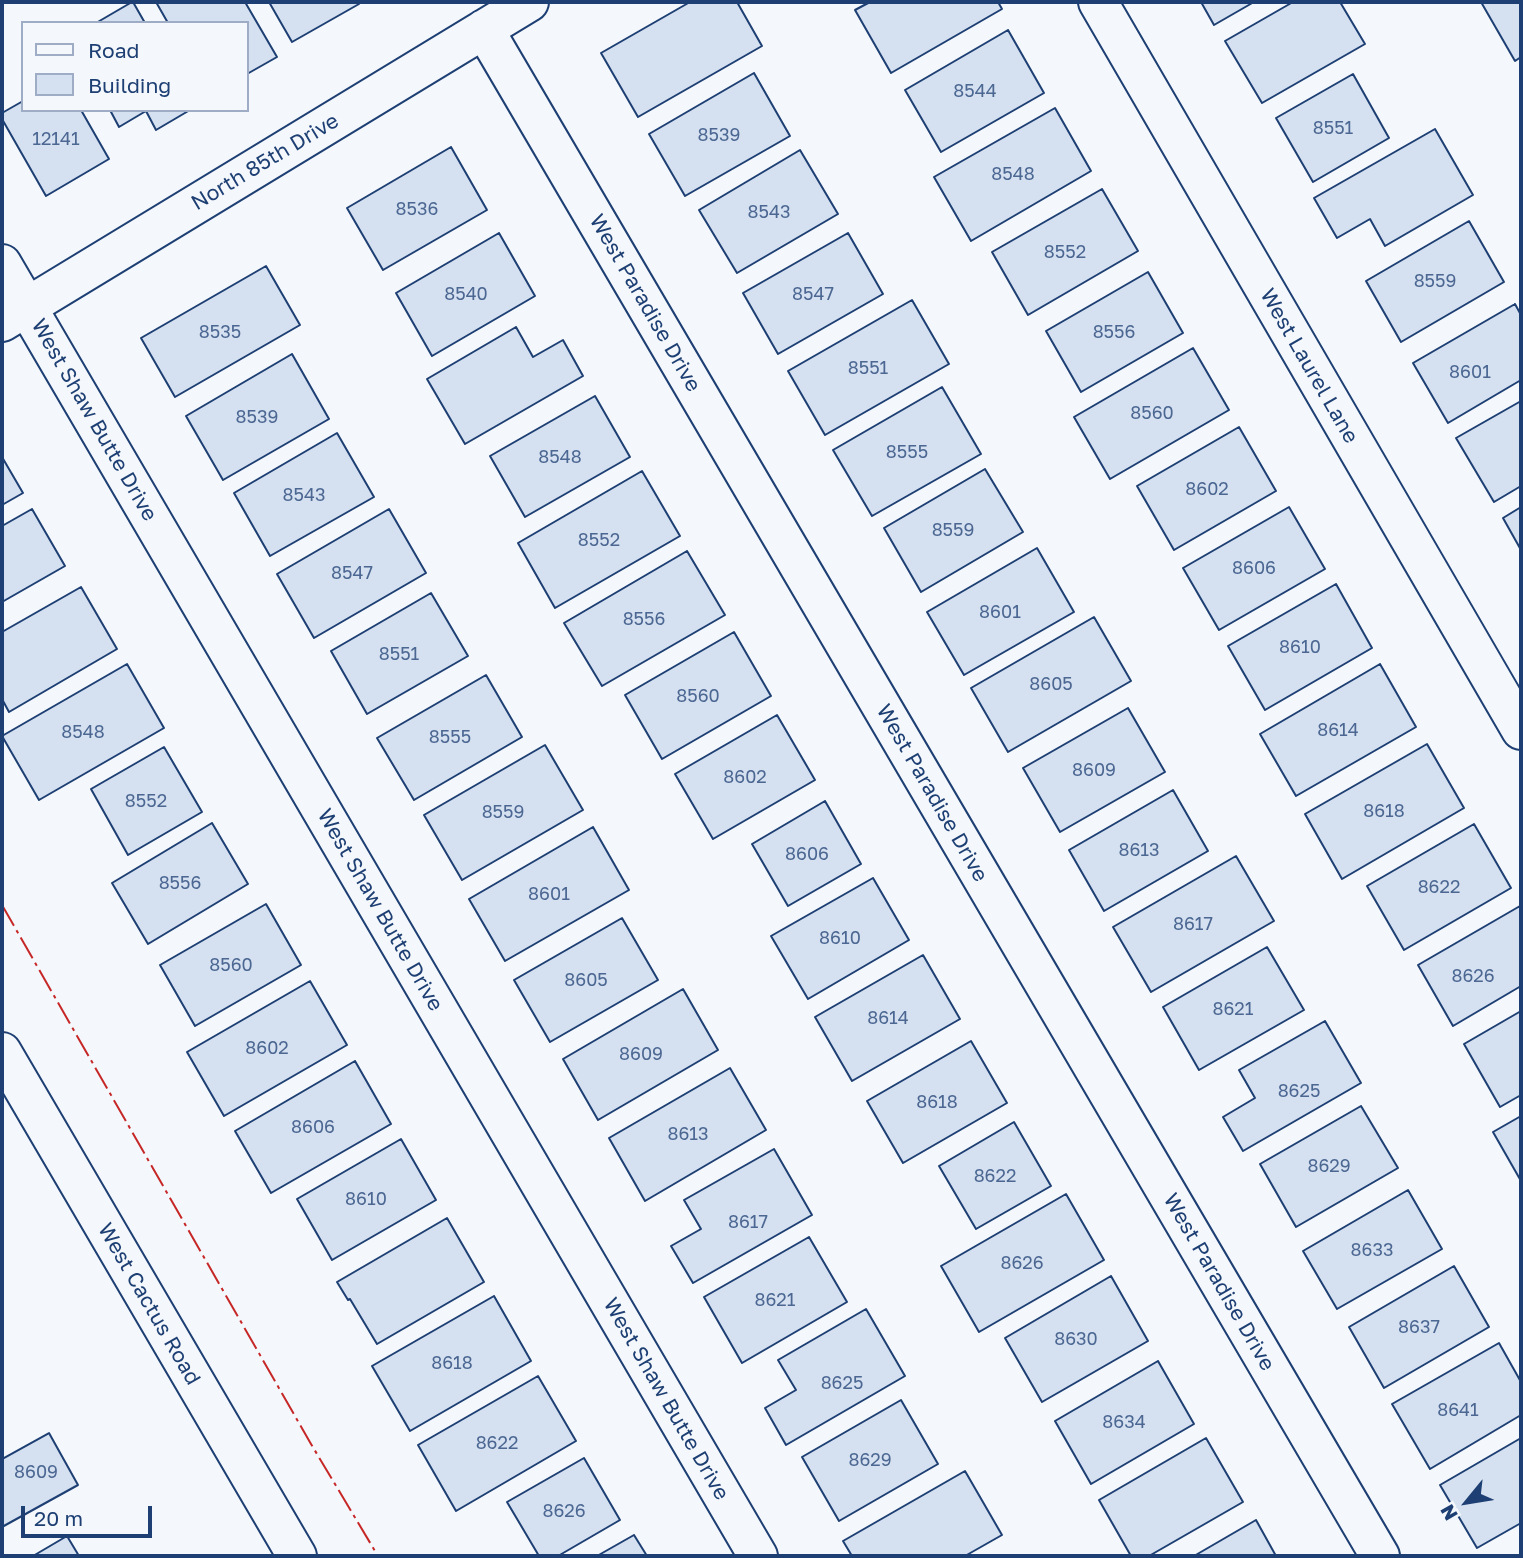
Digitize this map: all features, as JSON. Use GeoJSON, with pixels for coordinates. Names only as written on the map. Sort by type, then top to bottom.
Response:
{"type":"FeatureCollection","features":[{"type":"Feature","properties":{"kind":"street","name":"North 85th Drive"},"geometry":{"type":"LineString","coordinates":[[15,314],[529,2]]}},
{"type":"Feature","properties":{"kind":"street","name":"West Laurel Lane"},"geometry":{"type":"LineString","coordinates":[[1098,2],[1521,730]]}},
{"type":"Feature","properties":{"kind":"street","name":"West Paradise Drive"},"geometry":{"type":"LineString","coordinates":[[484,29],[1380,1556]]}},
{"type":"Feature","properties":{"kind":"street","name":"West Shaw Butte Drive"},"geometry":{"type":"LineString","coordinates":[[2,264],[15,314],[758,1556]]}},
{"type":"Feature","properties":{"kind":"street","name":"West Cactus Road"},"geometry":{"type":"LineString","coordinates":[[2,1052],[297,1556]]}},
{"type":"Feature","properties":{"kind":"building"},"geometry":{"type":"Polygon","coordinates":[[[132,2],[144,21],[99,21],[132,2]]]}},
{"type":"Feature","properties":{"kind":"building"},"geometry":{"type":"Polygon","coordinates":[[[156,2],[245,2],[277,57],[248,73],[248,21],[167,21],[156,2]]]}},
{"type":"Feature","properties":{"kind":"building"},"geometry":{"type":"Polygon","coordinates":[[[269,2],[358,2],[359,4],[292,42],[269,2]]]}},
{"type":"Feature","properties":{"kind":"building"},"geometry":{"type":"Polygon","coordinates":[[[690,2],[737,2],[762,46],[638,117],[601,53],[690,2]]]}},
{"type":"Feature","properties":{"kind":"building"},"geometry":{"type":"Polygon","coordinates":[[[870,2],[998,2],[1002,9],[891,73],[855,10],[870,2]]]}},
{"type":"Feature","properties":{"kind":"building"},"geometry":{"type":"Polygon","coordinates":[[[1201,2],[1254,2],[1214,25],[1201,2]]]}},
{"type":"Feature","properties":{"kind":"building"},"geometry":{"type":"Polygon","coordinates":[[[1293,2],[1340,2],[1365,44],[1262,103],[1225,41],[1293,2]]]}},
{"type":"Feature","properties":{"kind":"building"},"geometry":{"type":"Polygon","coordinates":[[[1481,2],[1521,2],[1521,57],[1515,61],[1481,2]]]}},
{"type":"Feature","properties":{"kind":"building"},"geometry":{"type":"Polygon","coordinates":[[[1008,30],[1044,93],[941,152],[905,90],[1008,30]]]}},
{"type":"Feature","properties":{"kind":"building"},"geometry":{"type":"Polygon","coordinates":[[[754,73],[790,136],[685,196],[649,134],[754,73]]]}},
{"type":"Feature","properties":{"kind":"building"},"geometry":{"type":"Polygon","coordinates":[[[1353,74],[1389,138],[1313,182],[1276,118],[1353,74]]]}},
{"type":"Feature","properties":{"kind":"building"},"geometry":{"type":"Polygon","coordinates":[[[21,102],[21,112],[82,112],[109,159],[46,196],[2,119],[2,113],[21,102]]]}},
{"type":"Feature","properties":{"kind":"building"},"geometry":{"type":"Polygon","coordinates":[[[1055,108],[1091,171],[971,241],[934,177],[1055,108]]]}},
{"type":"Feature","properties":{"kind":"building"},"geometry":{"type":"Polygon","coordinates":[[[111,112],[144,112],[119,127],[111,112]]]}},
{"type":"Feature","properties":{"kind":"building"},"geometry":{"type":"Polygon","coordinates":[[[147,112],[187,112],[156,130],[147,112]]]}},
{"type":"Feature","properties":{"kind":"building"},"geometry":{"type":"Polygon","coordinates":[[[1435,129],[1473,195],[1385,246],[1370,219],[1337,238],[1314,198],[1435,129]]]}},
{"type":"Feature","properties":{"kind":"building"},"geometry":{"type":"Polygon","coordinates":[[[451,147],[487,210],[383,270],[347,208],[451,147]]]}},
{"type":"Feature","properties":{"kind":"building"},"geometry":{"type":"Polygon","coordinates":[[[800,150],[838,214],[737,273],[699,210],[800,150]]]}},
{"type":"Feature","properties":{"kind":"building"},"geometry":{"type":"Polygon","coordinates":[[[1102,189],[1138,251],[1028,315],[992,252],[1102,189]]]}},
{"type":"Feature","properties":{"kind":"building"},"geometry":{"type":"Polygon","coordinates":[[[1469,221],[1504,282],[1401,342],[1366,281],[1469,221]]]}},
{"type":"Feature","properties":{"kind":"building"},"geometry":{"type":"Polygon","coordinates":[[[499,233],[535,296],[432,356],[396,293],[499,233]]]}},
{"type":"Feature","properties":{"kind":"building"},"geometry":{"type":"Polygon","coordinates":[[[848,233],[883,294],[778,354],[743,293],[848,233]]]}},
{"type":"Feature","properties":{"kind":"building"},"geometry":{"type":"Polygon","coordinates":[[[266,266],[300,325],[175,397],[141,338],[266,266]]]}},
{"type":"Feature","properties":{"kind":"building"},"geometry":{"type":"Polygon","coordinates":[[[1148,272],[1183,333],[1081,392],[1046,331],[1148,272]]]}},
{"type":"Feature","properties":{"kind":"building"},"geometry":{"type":"Polygon","coordinates":[[[912,300],[949,364],[825,435],[788,371],[912,300]]]}},
{"type":"Feature","properties":{"kind":"building"},"geometry":{"type":"Polygon","coordinates":[[[1515,304],[1521,315],[1521,380],[1448,423],[1413,363],[1515,304]]]}},
{"type":"Feature","properties":{"kind":"building"},"geometry":{"type":"Polygon","coordinates":[[[516,327],[533,357],[563,340],[583,376],[465,444],[427,379],[516,327]]]}},
{"type":"Feature","properties":{"kind":"building"},"geometry":{"type":"Polygon","coordinates":[[[1193,348],[1229,410],[1110,479],[1074,417],[1193,348]]]}},
{"type":"Feature","properties":{"kind":"building"},"geometry":{"type":"Polygon","coordinates":[[[292,354],[329,419],[223,480],[186,416],[292,354]]]}},
{"type":"Feature","properties":{"kind":"building"},"geometry":{"type":"Polygon","coordinates":[[[942,387],[981,454],[872,516],[833,450],[942,387]]]}},
{"type":"Feature","properties":{"kind":"building"},"geometry":{"type":"Polygon","coordinates":[[[595,396],[630,457],[525,517],[490,456],[595,396]]]}},
{"type":"Feature","properties":{"kind":"building"},"geometry":{"type":"Polygon","coordinates":[[[1521,401],[1521,486],[1494,502],[1456,438],[1521,401]]]}},
{"type":"Feature","properties":{"kind":"building"},"geometry":{"type":"Polygon","coordinates":[[[1239,427],[1276,491],[1174,550],[1137,486],[1239,427]]]}},
{"type":"Feature","properties":{"kind":"building"},"geometry":{"type":"Polygon","coordinates":[[[337,433],[374,497],[270,556],[234,493],[337,433]]]}},
{"type":"Feature","properties":{"kind":"building"},"geometry":{"type":"Polygon","coordinates":[[[2,457],[23,493],[2,505],[2,457]]]}},
{"type":"Feature","properties":{"kind":"building"},"geometry":{"type":"Polygon","coordinates":[[[985,469],[1023,532],[921,592],[884,528],[985,469]]]}},
{"type":"Feature","properties":{"kind":"building"},"geometry":{"type":"Polygon","coordinates":[[[642,471],[680,536],[555,608],[518,543],[642,471]]]}},
{"type":"Feature","properties":{"kind":"building"},"geometry":{"type":"Polygon","coordinates":[[[1289,507],[1325,569],[1219,630],[1183,568],[1289,507]]]}},
{"type":"Feature","properties":{"kind":"building"},"geometry":{"type":"Polygon","coordinates":[[[1521,507],[1521,550],[1503,518],[1521,507]]]}},
{"type":"Feature","properties":{"kind":"building"},"geometry":{"type":"Polygon","coordinates":[[[32,509],[65,566],[2,602],[2,526],[32,509]]]}},
{"type":"Feature","properties":{"kind":"building"},"geometry":{"type":"Polygon","coordinates":[[[389,509],[426,573],[314,638],[277,574],[389,509]]]}},
{"type":"Feature","properties":{"kind":"building"},"geometry":{"type":"Polygon","coordinates":[[[1037,548],[1074,612],[964,675],[927,612],[1037,548]]]}},
{"type":"Feature","properties":{"kind":"building"},"geometry":{"type":"Polygon","coordinates":[[[687,551],[725,615],[602,686],[564,623],[687,551]]]}},
{"type":"Feature","properties":{"kind":"building"},"geometry":{"type":"Polygon","coordinates":[[[1336,584],[1372,648],[1265,710],[1228,646],[1336,584]]]}},
{"type":"Feature","properties":{"kind":"building"},"geometry":{"type":"Polygon","coordinates":[[[81,587],[117,649],[9,712],[2,699],[2,632],[81,587]]]}},
{"type":"Feature","properties":{"kind":"building"},"geometry":{"type":"Polygon","coordinates":[[[431,593],[468,656],[367,714],[331,651],[431,593]]]}},
{"type":"Feature","properties":{"kind":"building"},"geometry":{"type":"Polygon","coordinates":[[[1094,617],[1131,681],[1008,752],[971,688],[1094,617]]]}},
{"type":"Feature","properties":{"kind":"building"},"geometry":{"type":"Polygon","coordinates":[[[734,632],[771,696],[662,759],[625,695],[734,632]]]}},
{"type":"Feature","properties":{"kind":"building"},"geometry":{"type":"Polygon","coordinates":[[[127,664],[164,728],[39,800],[2,736],[127,664]]]}},
{"type":"Feature","properties":{"kind":"building"},"geometry":{"type":"Polygon","coordinates":[[[1380,664],[1416,727],[1296,796],[1260,734],[1380,664]]]}},
{"type":"Feature","properties":{"kind":"building"},"geometry":{"type":"Polygon","coordinates":[[[486,675],[522,737],[414,800],[377,738],[486,675]]]}},
{"type":"Feature","properties":{"kind":"building"},"geometry":{"type":"Polygon","coordinates":[[[1128,708],[1165,772],[1060,832],[1023,768],[1128,708]]]}},
{"type":"Feature","properties":{"kind":"building"},"geometry":{"type":"Polygon","coordinates":[[[777,715],[815,780],[713,839],[675,774],[777,715]]]}},
{"type":"Feature","properties":{"kind":"building"},"geometry":{"type":"Polygon","coordinates":[[[1427,744],[1464,808],[1342,879],[1305,814],[1427,744]]]}},
{"type":"Feature","properties":{"kind":"building"},"geometry":{"type":"Polygon","coordinates":[[[545,745],[583,810],[462,880],[424,815],[545,745]]]}},
{"type":"Feature","properties":{"kind":"building"},"geometry":{"type":"Polygon","coordinates":[[[164,747],[202,812],[128,855],[91,789],[164,747]]]}},
{"type":"Feature","properties":{"kind":"building"},"geometry":{"type":"Polygon","coordinates":[[[1173,790],[1208,851],[1104,911],[1069,850],[1173,790]]]}},
{"type":"Feature","properties":{"kind":"building"},"geometry":{"type":"Polygon","coordinates":[[[825,801],[861,864],[788,906],[752,844],[825,801]]]}},
{"type":"Feature","properties":{"kind":"building"},"geometry":{"type":"Polygon","coordinates":[[[212,823],[248,884],[148,944],[112,883],[212,823]]]}},
{"type":"Feature","properties":{"kind":"building"},"geometry":{"type":"Polygon","coordinates":[[[1474,824],[1511,888],[1404,950],[1367,886],[1474,824]]]}},
{"type":"Feature","properties":{"kind":"building"},"geometry":{"type":"Polygon","coordinates":[[[593,827],[629,890],[505,961],[469,899],[593,827]]]}},
{"type":"Feature","properties":{"kind":"building"},"geometry":{"type":"Polygon","coordinates":[[[1236,856],[1274,921],[1151,992],[1113,927],[1236,856]]]}},
{"type":"Feature","properties":{"kind":"building"},"geometry":{"type":"Polygon","coordinates":[[[873,878],[909,940],[808,999],[771,936],[873,878]]]}},
{"type":"Feature","properties":{"kind":"building"},"geometry":{"type":"Polygon","coordinates":[[[266,904],[301,965],[195,1026],[160,965],[266,904]]]}},
{"type":"Feature","properties":{"kind":"building"},"geometry":{"type":"Polygon","coordinates":[[[1520,906],[1521,986],[1453,1026],[1418,965],[1520,906]]]}},
{"type":"Feature","properties":{"kind":"building"},"geometry":{"type":"Polygon","coordinates":[[[622,918],[658,980],[550,1042],[514,980],[622,918]]]}},
{"type":"Feature","properties":{"kind":"building"},"geometry":{"type":"Polygon","coordinates":[[[1267,947],[1304,1010],[1199,1070],[1163,1007],[1267,947]]]}},
{"type":"Feature","properties":{"kind":"building"},"geometry":{"type":"Polygon","coordinates":[[[923,955],[960,1019],[852,1081],[815,1017],[923,955]]]}},
{"type":"Feature","properties":{"kind":"building"},"geometry":{"type":"Polygon","coordinates":[[[310,981],[347,1045],[224,1116],[187,1052],[310,981]]]}},
{"type":"Feature","properties":{"kind":"building"},"geometry":{"type":"Polygon","coordinates":[[[683,989],[718,1050],[598,1120],[563,1059],[683,989]]]}},
{"type":"Feature","properties":{"kind":"building"},"geometry":{"type":"Polygon","coordinates":[[[1521,1011],[1521,1095],[1500,1107],[1464,1044],[1521,1011]]]}},
{"type":"Feature","properties":{"kind":"building"},"geometry":{"type":"Polygon","coordinates":[[[1325,1021],[1361,1083],[1243,1151],[1223,1117],[1255,1098],[1239,1070],[1325,1021]]]}},
{"type":"Feature","properties":{"kind":"building"},"geometry":{"type":"Polygon","coordinates":[[[971,1041],[1007,1103],[903,1163],[867,1101],[971,1041]]]}},
{"type":"Feature","properties":{"kind":"building"},"geometry":{"type":"Polygon","coordinates":[[[355,1061],[391,1124],[271,1193],[235,1131],[355,1061]]]}},
{"type":"Feature","properties":{"kind":"building"},"geometry":{"type":"Polygon","coordinates":[[[730,1068],[766,1130],[645,1201],[609,1138],[730,1068]]]}},
{"type":"Feature","properties":{"kind":"building"},"geometry":{"type":"Polygon","coordinates":[[[1361,1106],[1398,1168],[1296,1227],[1260,1164],[1361,1106]]]}},
{"type":"Feature","properties":{"kind":"building"},"geometry":{"type":"Polygon","coordinates":[[[1521,1116],[1521,1181],[1493,1132],[1521,1116]]]}},
{"type":"Feature","properties":{"kind":"building"},"geometry":{"type":"Polygon","coordinates":[[[1014,1122],[1051,1186],[976,1229],[939,1166],[1014,1122]]]}},
{"type":"Feature","properties":{"kind":"building"},"geometry":{"type":"Polygon","coordinates":[[[401,1139],[436,1200],[332,1260],[297,1199],[401,1139]]]}},
{"type":"Feature","properties":{"kind":"building"},"geometry":{"type":"Polygon","coordinates":[[[774,1149],[812,1215],[693,1283],[671,1246],[701,1229],[684,1200],[774,1149]]]}},
{"type":"Feature","properties":{"kind":"building"},"geometry":{"type":"Polygon","coordinates":[[[1408,1190],[1442,1249],[1337,1309],[1303,1251],[1408,1190]]]}},
{"type":"Feature","properties":{"kind":"building"},"geometry":{"type":"Polygon","coordinates":[[[1066,1194],[1104,1260],[979,1332],[941,1266],[1066,1194]]]}},
{"type":"Feature","properties":{"kind":"building"},"geometry":{"type":"Polygon","coordinates":[[[447,1218],[484,1282],[377,1344],[337,1282],[447,1218]]]}},
{"type":"Feature","properties":{"kind":"building"},"geometry":{"type":"Polygon","coordinates":[[[809,1237],[847,1302],[742,1363],[704,1297],[809,1237]]]}},
{"type":"Feature","properties":{"kind":"building"},"geometry":{"type":"Polygon","coordinates":[[[1454,1266],[1489,1327],[1384,1388],[1349,1327],[1454,1266]]]}},
{"type":"Feature","properties":{"kind":"building"},"geometry":{"type":"Polygon","coordinates":[[[1111,1276],[1148,1341],[1042,1402],[1005,1338],[1111,1276]]]}},
{"type":"Feature","properties":{"kind":"building"},"geometry":{"type":"Polygon","coordinates":[[[494,1296],[531,1361],[410,1431],[372,1366],[494,1296]]]}},
{"type":"Feature","properties":{"kind":"building"},"geometry":{"type":"Polygon","coordinates":[[[866,1309],[905,1376],[786,1445],[765,1408],[796,1390],[778,1360],[866,1309]]]}},
{"type":"Feature","properties":{"kind":"building"},"geometry":{"type":"Polygon","coordinates":[[[1499,1343],[1521,1382],[1521,1415],[1430,1469],[1392,1404],[1499,1343]]]}},
{"type":"Feature","properties":{"kind":"building"},"geometry":{"type":"Polygon","coordinates":[[[1158,1361],[1194,1424],[1091,1484],[1055,1421],[1158,1361]]]}},
{"type":"Feature","properties":{"kind":"building"},"geometry":{"type":"Polygon","coordinates":[[[538,1376],[576,1441],[456,1511],[418,1445],[538,1376]]]}},
{"type":"Feature","properties":{"kind":"building"},"geometry":{"type":"Polygon","coordinates":[[[901,1400],[938,1464],[839,1521],[802,1457],[901,1400]]]}},
{"type":"Feature","properties":{"kind":"building"},"geometry":{"type":"Polygon","coordinates":[[[49,1433],[78,1485],[2,1527],[2,1459],[49,1433]]]}},
{"type":"Feature","properties":{"kind":"building"},"geometry":{"type":"Polygon","coordinates":[[[1206,1438],[1243,1502],[1149,1556],[1131,1556],[1099,1500],[1206,1438]]]}},
{"type":"Feature","properties":{"kind":"building"},"geometry":{"type":"Polygon","coordinates":[[[1521,1438],[1521,1523],[1477,1548],[1440,1485],[1521,1438]]]}},
{"type":"Feature","properties":{"kind":"building"},"geometry":{"type":"Polygon","coordinates":[[[584,1458],[620,1520],[558,1556],[539,1556],[507,1502],[584,1458]]]}},
{"type":"Feature","properties":{"kind":"building"},"geometry":{"type":"Polygon","coordinates":[[[965,1471],[1002,1535],[965,1556],[852,1556],[843,1541],[965,1471]]]}},
{"type":"Feature","properties":{"kind":"building"},"geometry":{"type":"Polygon","coordinates":[[[1256,1520],[1276,1556],[1194,1556],[1256,1520]]]}},
{"type":"Feature","properties":{"kind":"building"},"geometry":{"type":"Polygon","coordinates":[[[634,1535],[647,1556],[597,1556],[634,1535]]]}},
{"type":"Feature","properties":{"kind":"building"},"geometry":{"type":"Polygon","coordinates":[[[67,1536],[79,1556],[33,1556],[67,1536]]]}},
{"type":"Feature","properties":{"kind":"power"},"geometry":{"type":"LineString","coordinates":[[2,905],[378,1556]]}}]}
